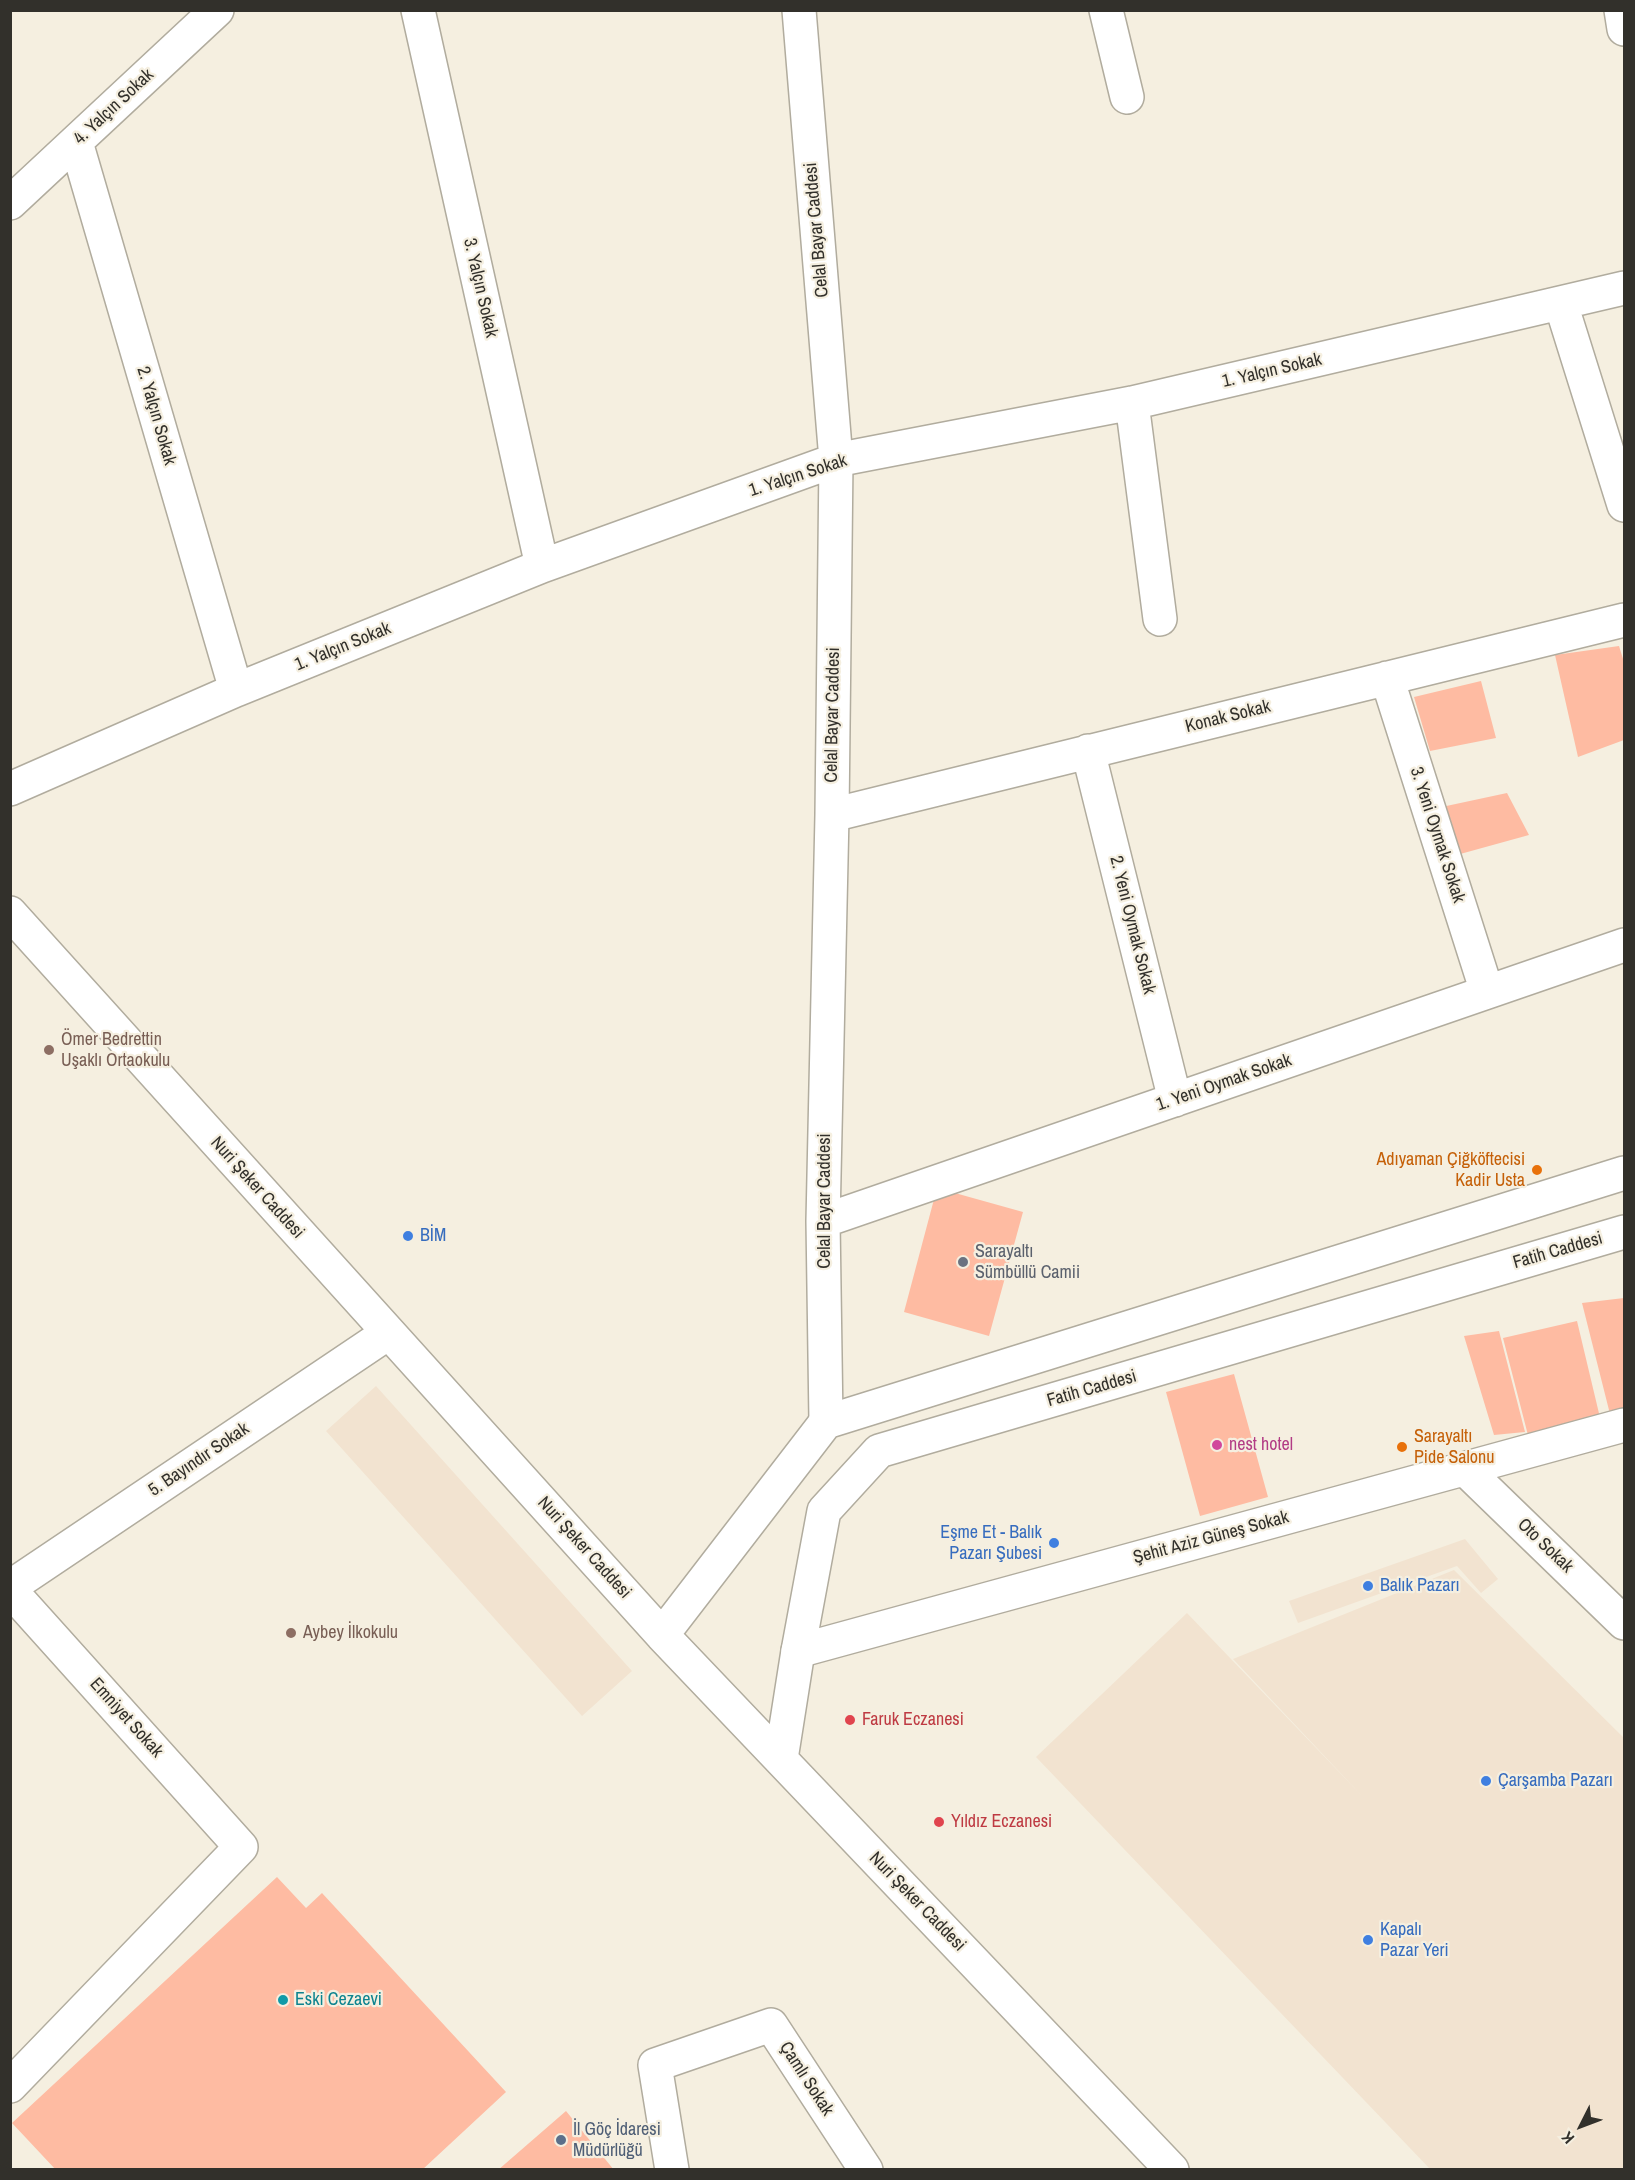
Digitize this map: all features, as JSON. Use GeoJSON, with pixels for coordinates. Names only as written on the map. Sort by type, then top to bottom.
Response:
{"type":"FeatureCollection","features":[{"type":"Feature","properties":{"kind":"street","name":"4. Yalçın Sokak"},"geometry":{"type":"LineString","coordinates":[[10,203],[217,10]]}},
{"type":"Feature","properties":{"kind":"street","name":"3. Yalçın Sokak"},"geometry":{"type":"LineString","coordinates":[[418,10],[542,566]]}},
{"type":"Feature","properties":{"kind":"street","name":"Celal Bayar Caddesi"},"geometry":{"type":"LineString","coordinates":[[799,10],[836,460],[832,815],[823,1221],[826,1422]]}},
{"type":"Feature","properties":{"kind":"street"},"geometry":{"type":"LineString","coordinates":[[1106,10],[1127,97]]}},
{"type":"Feature","properties":{"kind":"street"},"geometry":{"type":"LineString","coordinates":[[1621,10],[1624,29]]}},
{"type":"Feature","properties":{"kind":"street","name":"2. Yalçın Sokak"},"geometry":{"type":"LineString","coordinates":[[76,142],[236,690]]}},
{"type":"Feature","properties":{"kind":"street","name":"1. Yalçın Sokak"},"geometry":{"type":"LineString","coordinates":[[10,789],[236,690],[542,566],[836,460],[1132,403],[1624,288]]}},
{"type":"Feature","properties":{"kind":"street"},"geometry":{"type":"LineString","coordinates":[[1561,304],[1624,505]]}},
{"type":"Feature","properties":{"kind":"street"},"geometry":{"type":"LineString","coordinates":[[1132,403],[1160,619]]}},
{"type":"Feature","properties":{"kind":"street","name":"Konak Sokak"},"geometry":{"type":"LineString","coordinates":[[832,815],[1624,620]]}},
{"type":"Feature","properties":{"kind":"street","name":"3. Yeni Oymak Sokak"},"geometry":{"type":"LineString","coordinates":[[1387,678],[1487,992]]}},
{"type":"Feature","properties":{"kind":"street","name":"2. Yeni Oymak Sokak"},"geometry":{"type":"LineString","coordinates":[[1088,751],[1175,1100]]}},
{"type":"Feature","properties":{"kind":"street","name":"Nuri Şeker Caddesi"},"geometry":{"type":"LineString","coordinates":[[10,913],[662,1635],[1172,2169]]}},
{"type":"Feature","properties":{"kind":"street","name":"1. Yeni Oymak Sokak"},"geometry":{"type":"LineString","coordinates":[[823,1221],[1624,945]]}},
{"type":"Feature","properties":{"kind":"street"},"geometry":{"type":"LineString","coordinates":[[662,1635],[826,1422],[1624,1173]]}},
{"type":"Feature","properties":{"kind":"street","name":"Fatih Caddesi"},"geometry":{"type":"LineString","coordinates":[[781,1759],[824,1511],[879,1451],[1624,1232]]}},
{"type":"Feature","properties":{"kind":"street","name":"5. Bayındır Sokak"},"geometry":{"type":"LineString","coordinates":[[10,1589],[388,1333]]}},
{"type":"Feature","properties":{"kind":"street","name":"Şehit Aziz Güneş Sokak"},"geometry":{"type":"LineString","coordinates":[[798,1651],[1465,1469],[1623,1430]]}},
{"type":"Feature","properties":{"kind":"street","name":"Oto Sokak"},"geometry":{"type":"LineString","coordinates":[[1465,1469],[1624,1623]]}},
{"type":"Feature","properties":{"kind":"street","name":"Emniyet Sokak"},"geometry":{"type":"LineString","coordinates":[[10,1589],[241,1847],[10,2086]]}},
{"type":"Feature","properties":{"kind":"street","name":"Çamlı Sokak"},"geometry":{"type":"LineString","coordinates":[[672,2169],[655,2065],[771,2025],[866,2169]]}},
{"type":"Feature","properties":{"kind":"shaded area"},"geometry":{"type":"Polygon","coordinates":[[[376,1386],[632,1671],[582,1716],[326,1431],[376,1386]]]}},
{"type":"Feature","properties":{"kind":"shaded area","name":"Balık Pazarı"},"geometry":{"type":"Polygon","coordinates":[[[1465,1539],[1498,1579],[1481,1593],[1457,1566],[1298,1623],[1289,1601],[1465,1539]]]}},
{"type":"Feature","properties":{"kind":"shaded area","name":"Kapalı Pazar Yeri"},"geometry":{"type":"Polygon","coordinates":[[[1454,1570],[1624,1738],[1624,2169],[1430,2169],[1036,1757],[1187,1613],[1364,1798],[1233,1659],[1454,1570]]]}},
{"type":"Feature","properties":{"kind":"building"},"geometry":{"type":"Polygon","coordinates":[[[1619,646],[1624,662],[1624,740],[1578,757],[1555,655],[1619,646]]]}},
{"type":"Feature","properties":{"kind":"building"},"geometry":{"type":"Polygon","coordinates":[[[1481,681],[1496,738],[1430,751],[1414,697],[1481,681]]]}},
{"type":"Feature","properties":{"kind":"building"},"geometry":{"type":"Polygon","coordinates":[[[1507,793],[1529,835],[1453,856],[1437,808],[1507,793]]]}},
{"type":"Feature","properties":{"kind":"building","name":"Sarayaltı Sümbüllü Camii"},"geometry":{"type":"Polygon","coordinates":[[[937,1188],[1023,1212],[989,1336],[904,1312],[937,1188]]]}},
{"type":"Feature","properties":{"kind":"building"},"geometry":{"type":"Polygon","coordinates":[[[1624,1298],[1624,1414],[1611,1418],[1582,1303],[1624,1298]]]}},
{"type":"Feature","properties":{"kind":"building"},"geometry":{"type":"Polygon","coordinates":[[[1577,1321],[1602,1426],[1530,1443],[1503,1338],[1577,1321]]]}},
{"type":"Feature","properties":{"kind":"building"},"geometry":{"type":"Polygon","coordinates":[[[1499,1331],[1525,1432],[1494,1435],[1464,1336],[1499,1331]]]}},
{"type":"Feature","properties":{"kind":"building","name":"nest hotel"},"geometry":{"type":"Polygon","coordinates":[[[1234,1374],[1268,1497],[1200,1516],[1166,1392],[1234,1374]]]}},
{"type":"Feature","properties":{"kind":"building","name":"Eski Cezaevi"},"geometry":{"type":"Polygon","coordinates":[[[277,1877],[306,1908],[322,1893],[506,2092],[422,2170],[56,2170],[12,2123],[277,1877]]]}},
{"type":"Feature","properties":{"kind":"building","name":"İl Göç İdaresi Müdürlüğü"},"geometry":{"type":"Polygon","coordinates":[[[566,2111],[614,2170],[498,2170],[566,2111]]]}},
{"type":"Feature","properties":{"kind":"place","name":"Ömer Bedrettin Uşaklı Ortaokulu"},"geometry":{"type":"Point","coordinates":[49,1050]}},
{"type":"Feature","properties":{"kind":"place","name":"Adıyaman Çiğköftecisi Kadir Usta"},"geometry":{"type":"Point","coordinates":[1537,1170]}},
{"type":"Feature","properties":{"kind":"place","name":"BİM"},"geometry":{"type":"Point","coordinates":[408,1236]}},
{"type":"Feature","properties":{"kind":"place","name":"Sarayaltı Sümbüllü Camii"},"geometry":{"type":"Point","coordinates":[963,1262]}},
{"type":"Feature","properties":{"kind":"place","name":"nest hotel"},"geometry":{"type":"Point","coordinates":[1217,1445]}},
{"type":"Feature","properties":{"kind":"place","name":"Sarayaltı Pide Salonu"},"geometry":{"type":"Point","coordinates":[1402,1447]}},
{"type":"Feature","properties":{"kind":"place","name":"Eşme Et - Balık Pazarı Şubesi"},"geometry":{"type":"Point","coordinates":[1054,1543]}},
{"type":"Feature","properties":{"kind":"place","name":"Balık Pazarı"},"geometry":{"type":"Point","coordinates":[1368,1586]}},
{"type":"Feature","properties":{"kind":"place","name":"Aybey İlkokulu"},"geometry":{"type":"Point","coordinates":[291,1633]}},
{"type":"Feature","properties":{"kind":"place","name":"Faruk Eczanesi"},"geometry":{"type":"Point","coordinates":[850,1720]}},
{"type":"Feature","properties":{"kind":"place","name":"Çarşamba Pazarı"},"geometry":{"type":"Point","coordinates":[1486,1781]}},
{"type":"Feature","properties":{"kind":"place","name":"Yıldız Eczanesi"},"geometry":{"type":"Point","coordinates":[939,1822]}},
{"type":"Feature","properties":{"kind":"place","name":"Kapalı Pazar Yeri"},"geometry":{"type":"Point","coordinates":[1368,1940]}},
{"type":"Feature","properties":{"kind":"place","name":"Eski Cezaevi"},"geometry":{"type":"Point","coordinates":[283,2000]}},
{"type":"Feature","properties":{"kind":"place","name":"İl Göç İdaresi Müdürlüğü"},"geometry":{"type":"Point","coordinates":[561,2140]}}]}
